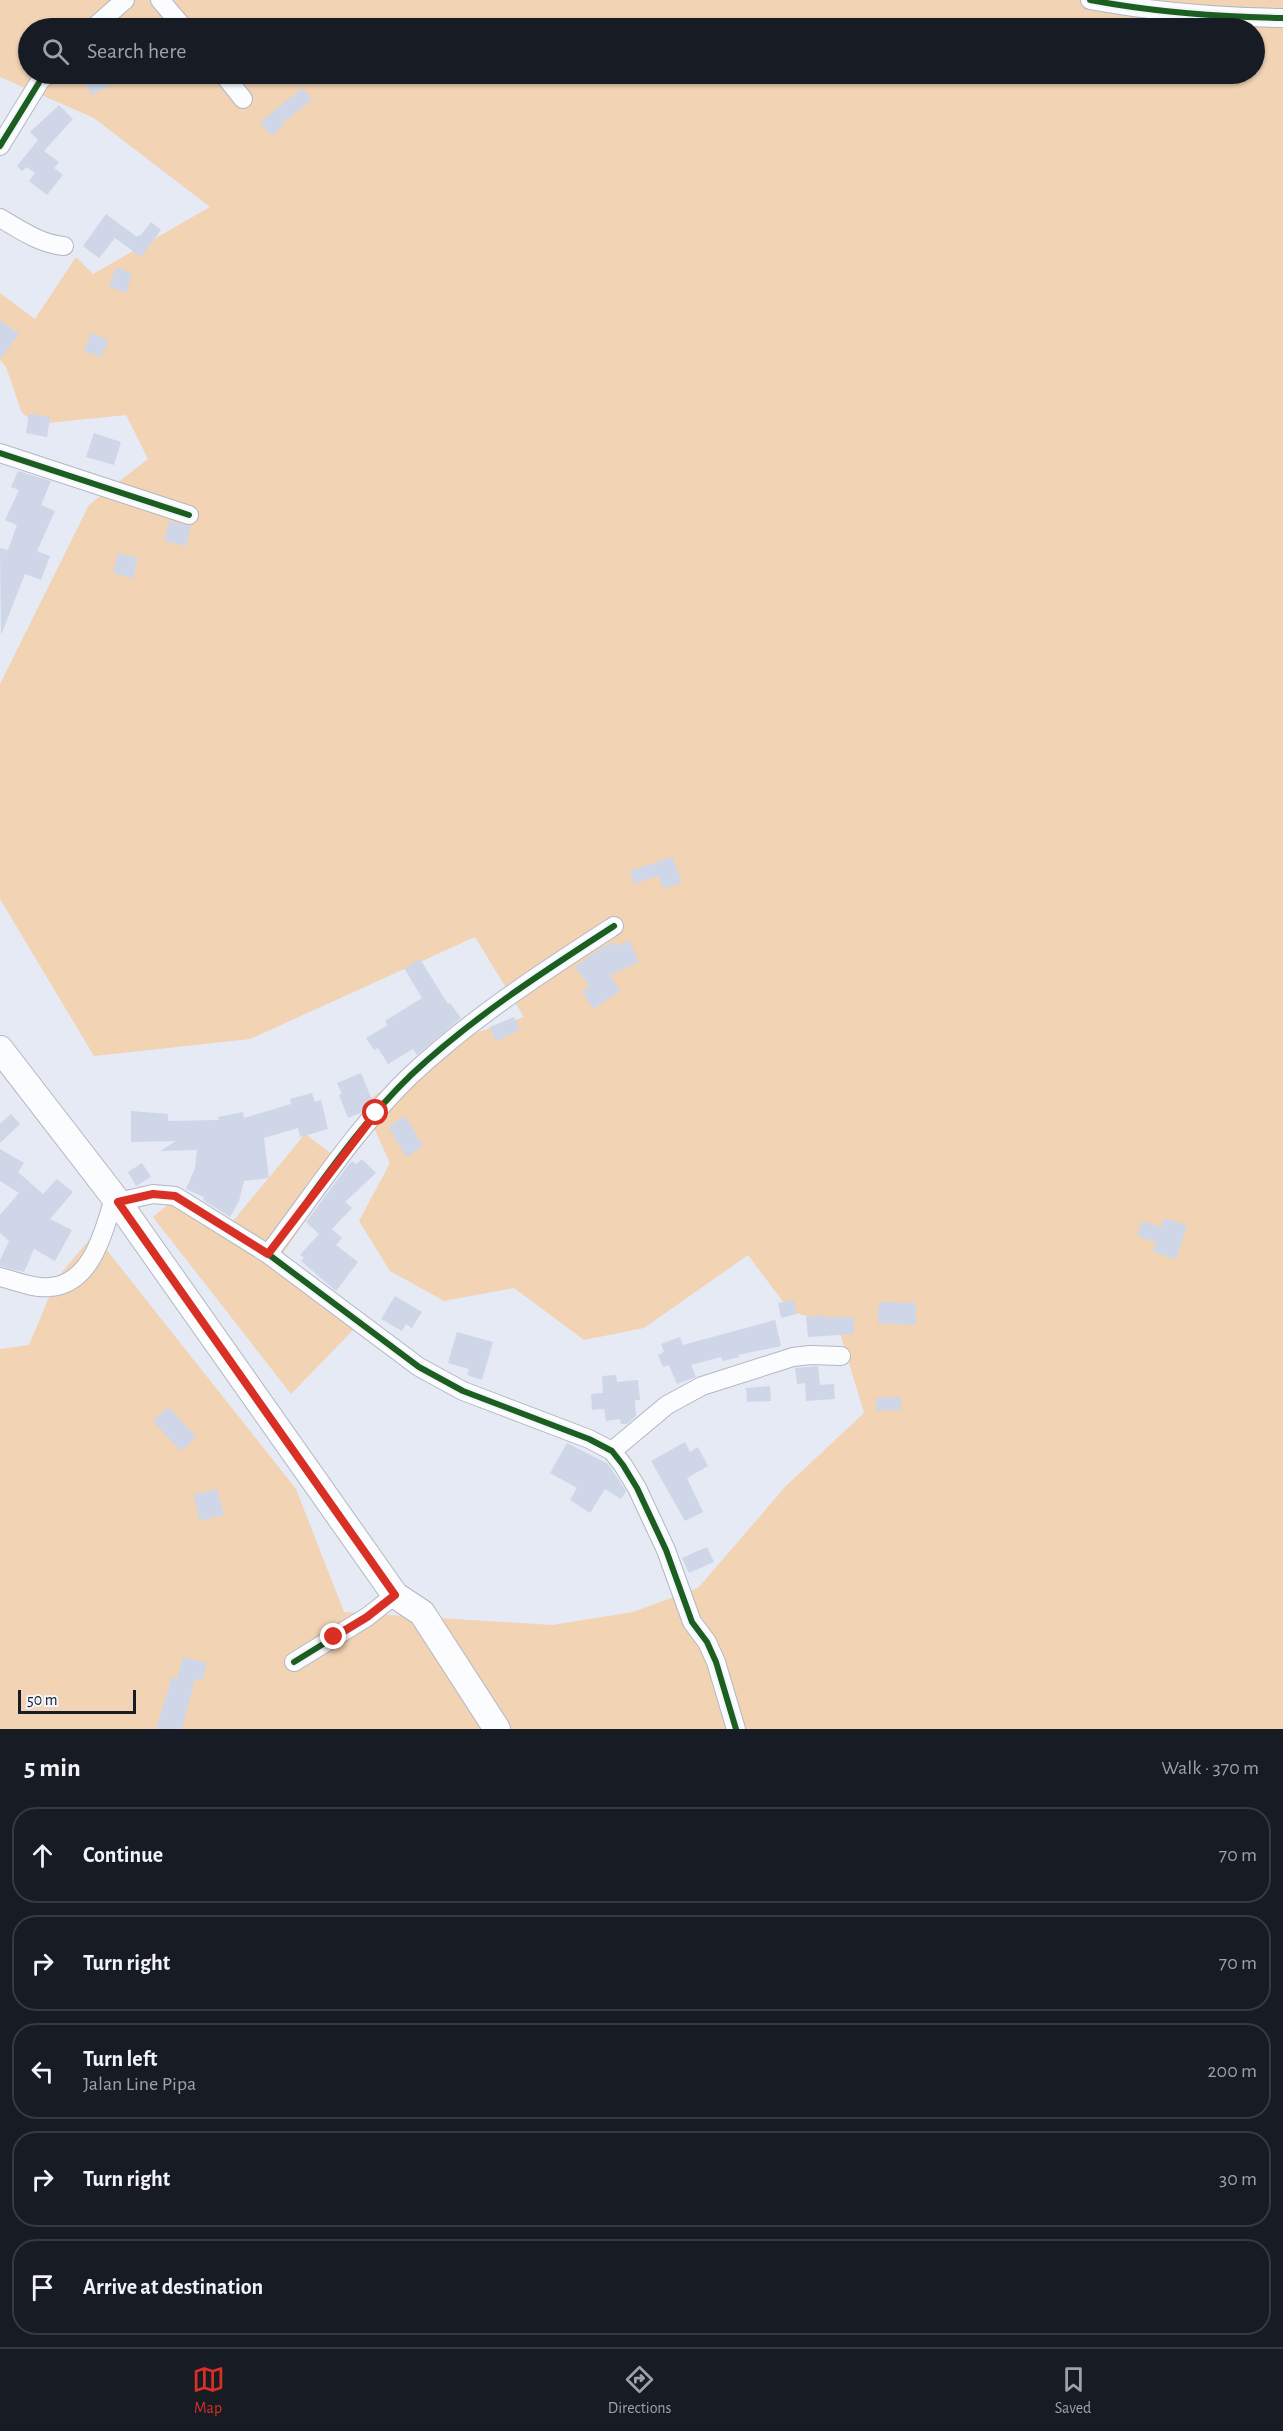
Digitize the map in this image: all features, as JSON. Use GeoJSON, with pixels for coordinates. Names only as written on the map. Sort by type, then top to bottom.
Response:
{"type":"FeatureCollection","features":[{"type":"Feature","properties":{"kind":"main road"},"geometry":{"type":"LineString","coordinates":[[0,1049],[116,1200],[395,1595],[422,1612],[496,1729]]}},
{"type":"Feature","properties":{"kind":"street"},"geometry":{"type":"LineString","coordinates":[[104,18],[125,0]]}},
{"type":"Feature","properties":{"kind":"street"},"geometry":{"type":"LineString","coordinates":[[160,0],[175,18]]}},
{"type":"Feature","properties":{"kind":"street"},"geometry":{"type":"LineString","coordinates":[[1090,0],[1179,14],[1283,18]]}},
{"type":"Feature","properties":{"kind":"street"},"geometry":{"type":"LineString","coordinates":[[0,146],[38,84]]}},
{"type":"Feature","properties":{"kind":"street"},"geometry":{"type":"LineString","coordinates":[[231,84],[243,99]]}},
{"type":"Feature","properties":{"kind":"street"},"geometry":{"type":"LineString","coordinates":[[0,218],[35,239],[51,245],[64,246]]}},
{"type":"Feature","properties":{"kind":"street"},"geometry":{"type":"LineString","coordinates":[[0,453],[189,515]]}},
{"type":"Feature","properties":{"kind":"street"},"geometry":{"type":"LineString","coordinates":[[268,1254],[344,1152],[410,1076],[460,1032],[514,991],[614,926]]}},
{"type":"Feature","properties":{"kind":"street"},"geometry":{"type":"LineString","coordinates":[[0,1277],[42,1287],[51,1287],[73,1280],[92,1258],[116,1200],[153,1194],[175,1196],[268,1254],[419,1367],[463,1391],[579,1435],[612,1451],[637,1488],[666,1550],[692,1622],[707,1642],[716,1662],[736,1729]]}},
{"type":"Feature","properties":{"kind":"street"},"geometry":{"type":"LineString","coordinates":[[612,1451],[667,1405],[702,1386],[793,1357],[810,1354],[841,1356]]}},
{"type":"Feature","properties":{"kind":"street"},"geometry":{"type":"LineString","coordinates":[[294,1662],[367,1617],[395,1595]]}},
{"type":"Feature","properties":{"kind":"shaded area"},"geometry":{"type":"Polygon","coordinates":[[[0,0],[1283,0],[1283,1729],[0,1729],[0,1349],[29,1345],[57,1278],[94,1234],[296,1489],[344,1612],[552,1625],[633,1612],[698,1588],[786,1486],[864,1413],[838,1326],[790,1311],[748,1255],[644,1328],[584,1340],[514,1288],[444,1301],[390,1271],[359,1221],[390,1163],[363,1104],[451,1041],[524,1017],[475,937],[250,1039],[94,1056],[0,899],[0,684],[89,505],[148,459],[126,415],[38,424],[22,413],[6,367],[0,360],[0,293],[35,319],[76,257],[93,274],[210,207],[94,118],[0,77],[0,0]]]}},
{"type":"Feature","properties":{"kind":"shaded area"},"geometry":{"type":"Polygon","coordinates":[[[305,1134],[345,1164],[281,1256],[355,1328],[291,1394],[153,1217],[178,1196],[229,1226],[305,1134]]]}},
{"type":"Feature","properties":{"kind":"building"},"geometry":{"type":"Polygon","coordinates":[[[85,84],[112,84],[92,95],[85,84]]]}},
{"type":"Feature","properties":{"kind":"building"},"geometry":{"type":"Polygon","coordinates":[[[303,88],[312,100],[281,124],[283,126],[272,136],[260,122],[303,88]]]}},
{"type":"Feature","properties":{"kind":"building"},"geometry":{"type":"Polygon","coordinates":[[[59,105],[73,119],[44,151],[59,162],[54,168],[63,175],[47,195],[29,181],[35,173],[27,167],[22,171],[17,166],[38,140],[30,132],[59,105]]]}},
{"type":"Feature","properties":{"kind":"building"},"geometry":{"type":"Polygon","coordinates":[[[106,214],[137,237],[151,222],[161,230],[141,257],[115,238],[99,258],[83,246],[106,214]]]}},
{"type":"Feature","properties":{"kind":"building"},"geometry":{"type":"Polygon","coordinates":[[[116,267],[132,274],[126,293],[109,286],[116,267]]]}},
{"type":"Feature","properties":{"kind":"building"},"geometry":{"type":"Polygon","coordinates":[[[0,320],[19,334],[0,359],[0,320]]]}},
{"type":"Feature","properties":{"kind":"building"},"geometry":{"type":"Polygon","coordinates":[[[91,333],[108,340],[101,357],[84,351],[91,333]]]}},
{"type":"Feature","properties":{"kind":"building"},"geometry":{"type":"Polygon","coordinates":[[[29,414],[50,417],[47,437],[26,433],[29,414]]]}},
{"type":"Feature","properties":{"kind":"building"},"geometry":{"type":"Polygon","coordinates":[[[94,433],[121,442],[114,465],[86,457],[94,433]]]}},
{"type":"Feature","properties":{"kind":"building"},"geometry":{"type":"Polygon","coordinates":[[[18,471],[51,481],[41,505],[55,511],[37,551],[50,556],[41,580],[25,574],[1,635],[0,548],[8,550],[17,525],[5,520],[19,490],[11,487],[18,471]]]}},
{"type":"Feature","properties":{"kind":"building"},"geometry":{"type":"Polygon","coordinates":[[[169,521],[191,526],[186,546],[164,541],[169,521]]]}},
{"type":"Feature","properties":{"kind":"building"},"geometry":{"type":"Polygon","coordinates":[[[118,553],[138,558],[133,578],[113,573],[118,553]]]}},
{"type":"Feature","properties":{"kind":"building"},"geometry":{"type":"Polygon","coordinates":[[[672,857],[682,882],[664,889],[658,876],[634,884],[630,871],[672,857]]]}},
{"type":"Feature","properties":{"kind":"building"},"geometry":{"type":"Polygon","coordinates":[[[629,940],[639,962],[610,975],[620,991],[593,1009],[582,991],[590,987],[575,967],[601,948],[615,942],[617,946],[629,940]]]}},
{"type":"Feature","properties":{"kind":"building"},"geometry":{"type":"Polygon","coordinates":[[[420,959],[448,1004],[450,1003],[461,1018],[417,1055],[413,1049],[388,1064],[378,1048],[374,1050],[366,1038],[388,1025],[385,1021],[422,998],[404,968],[420,959]]]}},
{"type":"Feature","properties":{"kind":"building"},"geometry":{"type":"Polygon","coordinates":[[[514,1017],[520,1030],[496,1041],[490,1027],[514,1017]]]}},
{"type":"Feature","properties":{"kind":"building"},"geometry":{"type":"Polygon","coordinates":[[[361,1073],[372,1100],[361,1113],[348,1118],[337,1083],[361,1073]]]}},
{"type":"Feature","properties":{"kind":"building"},"geometry":{"type":"Polygon","coordinates":[[[312,1093],[315,1102],[321,1100],[328,1129],[300,1137],[298,1128],[264,1138],[269,1178],[244,1181],[239,1201],[230,1217],[203,1200],[204,1197],[186,1189],[195,1168],[197,1150],[160,1151],[176,1141],[131,1142],[131,1111],[168,1114],[168,1121],[219,1120],[218,1117],[243,1112],[244,1118],[291,1104],[290,1099],[312,1093]]]}},
{"type":"Feature","properties":{"kind":"building"},"geometry":{"type":"Polygon","coordinates":[[[11,1114],[20,1124],[0,1143],[0,1124],[11,1114]]]}},
{"type":"Feature","properties":{"kind":"building"},"geometry":{"type":"Polygon","coordinates":[[[405,1116],[423,1146],[406,1157],[390,1130],[390,1125],[405,1116]]]}},
{"type":"Feature","properties":{"kind":"building"},"geometry":{"type":"Polygon","coordinates":[[[0,1149],[24,1163],[18,1172],[43,1194],[57,1179],[73,1192],[50,1219],[72,1230],[55,1261],[34,1249],[24,1272],[0,1266],[0,1260],[9,1241],[0,1233],[0,1215],[19,1193],[0,1181],[0,1149]]]}},
{"type":"Feature","properties":{"kind":"building"},"geometry":{"type":"Polygon","coordinates":[[[362,1159],[376,1173],[345,1202],[352,1208],[332,1229],[342,1238],[336,1245],[358,1262],[336,1291],[301,1261],[304,1258],[300,1255],[319,1234],[306,1222],[349,1164],[352,1161],[356,1164],[362,1159]]]}},
{"type":"Feature","properties":{"kind":"building"},"geometry":{"type":"Polygon","coordinates":[[[142,1163],[151,1177],[136,1186],[128,1172],[142,1163]]]}},
{"type":"Feature","properties":{"kind":"building"},"geometry":{"type":"Polygon","coordinates":[[[1164,1218],[1187,1225],[1176,1259],[1153,1252],[1156,1242],[1137,1236],[1142,1221],[1161,1227],[1164,1218]]]}},
{"type":"Feature","properties":{"kind":"building"},"geometry":{"type":"Polygon","coordinates":[[[395,1296],[422,1312],[412,1328],[406,1324],[402,1331],[381,1319],[395,1296]]]}},
{"type":"Feature","properties":{"kind":"building"},"geometry":{"type":"Polygon","coordinates":[[[794,1300],[797,1314],[781,1318],[778,1303],[794,1300]]]}},
{"type":"Feature","properties":{"kind":"building"},"geometry":{"type":"Polygon","coordinates":[[[879,1302],[916,1303],[916,1325],[878,1323],[879,1302]]]}},
{"type":"Feature","properties":{"kind":"building"},"geometry":{"type":"Polygon","coordinates":[[[823,1315],[823,1317],[854,1317],[854,1334],[808,1337],[806,1317],[823,1315]]]}},
{"type":"Feature","properties":{"kind":"building"},"geometry":{"type":"Polygon","coordinates":[[[775,1320],[781,1346],[738,1355],[739,1357],[723,1361],[721,1357],[691,1365],[696,1377],[677,1384],[669,1365],[663,1367],[658,1355],[664,1352],[661,1344],[680,1337],[683,1345],[775,1320]]]}},
{"type":"Feature","properties":{"kind":"building"},"geometry":{"type":"Polygon","coordinates":[[[457,1332],[493,1342],[482,1380],[467,1375],[469,1369],[448,1363],[457,1332]]]}},
{"type":"Feature","properties":{"kind":"building"},"geometry":{"type":"Polygon","coordinates":[[[818,1366],[820,1385],[834,1384],[835,1399],[806,1401],[805,1383],[797,1384],[795,1368],[818,1366]]]}},
{"type":"Feature","properties":{"kind":"building"},"geometry":{"type":"Polygon","coordinates":[[[616,1375],[617,1382],[638,1380],[640,1400],[635,1400],[636,1416],[627,1424],[621,1424],[620,1419],[606,1421],[604,1409],[592,1410],[591,1394],[603,1393],[602,1376],[616,1375]]]}},
{"type":"Feature","properties":{"kind":"building"},"geometry":{"type":"Polygon","coordinates":[[[770,1386],[771,1401],[747,1402],[746,1388],[770,1386]]]}},
{"type":"Feature","properties":{"kind":"building"},"geometry":{"type":"Polygon","coordinates":[[[901,1397],[901,1410],[876,1411],[876,1398],[901,1397]]]}},
{"type":"Feature","properties":{"kind":"building"},"geometry":{"type":"Polygon","coordinates":[[[169,1407],[196,1437],[181,1451],[153,1421],[169,1407]]]}},
{"type":"Feature","properties":{"kind":"building"},"geometry":{"type":"Polygon","coordinates":[[[685,1442],[690,1452],[698,1447],[708,1466],[687,1478],[703,1512],[685,1521],[651,1461],[685,1442]]]}},
{"type":"Feature","properties":{"kind":"building"},"geometry":{"type":"Polygon","coordinates":[[[567,1443],[608,1464],[626,1491],[621,1499],[605,1489],[590,1513],[570,1500],[577,1488],[550,1473],[567,1443]]]}},
{"type":"Feature","properties":{"kind":"building"},"geometry":{"type":"Polygon","coordinates":[[[217,1489],[224,1515],[200,1521],[194,1495],[217,1489]]]}},
{"type":"Feature","properties":{"kind":"building"},"geometry":{"type":"Polygon","coordinates":[[[707,1547],[714,1562],[689,1573],[682,1558],[707,1547]]]}},
{"type":"Feature","properties":{"kind":"building"},"geometry":{"type":"Polygon","coordinates":[[[183,1657],[207,1663],[202,1681],[195,1679],[182,1729],[156,1729],[172,1677],[177,1679],[183,1657]]]}},
{"type":"Feature","properties":{"kind":"cycle path"},"geometry":{"type":"LineString","coordinates":[[1090,0],[1186,13],[1283,18]]}},
{"type":"Feature","properties":{"kind":"cycle path"},"geometry":{"type":"LineString","coordinates":[[0,146],[38,84]]}},
{"type":"Feature","properties":{"kind":"cycle path"},"geometry":{"type":"LineString","coordinates":[[0,453],[189,515]]}},
{"type":"Feature","properties":{"kind":"cycle path"},"geometry":{"type":"LineString","coordinates":[[268,1254],[354,1139],[411,1075],[484,1014],[614,926]]}},
{"type":"Feature","properties":{"kind":"cycle path"},"geometry":{"type":"LineString","coordinates":[[118,1202],[153,1194],[175,1196],[268,1254],[419,1367],[463,1391],[589,1439],[612,1451],[637,1488],[666,1550],[692,1622],[707,1642],[716,1662],[736,1729]]}},
{"type":"Feature","properties":{"kind":"cycle path"},"geometry":{"type":"LineString","coordinates":[[294,1662],[367,1617],[395,1595]]}},
{"type":"Feature","properties":{"kind":"route"},"geometry":{"type":"LineString","coordinates":[[334,1637],[367,1617],[395,1595],[118,1202],[153,1194],[175,1196],[268,1254],[376,1113]]}}]}
